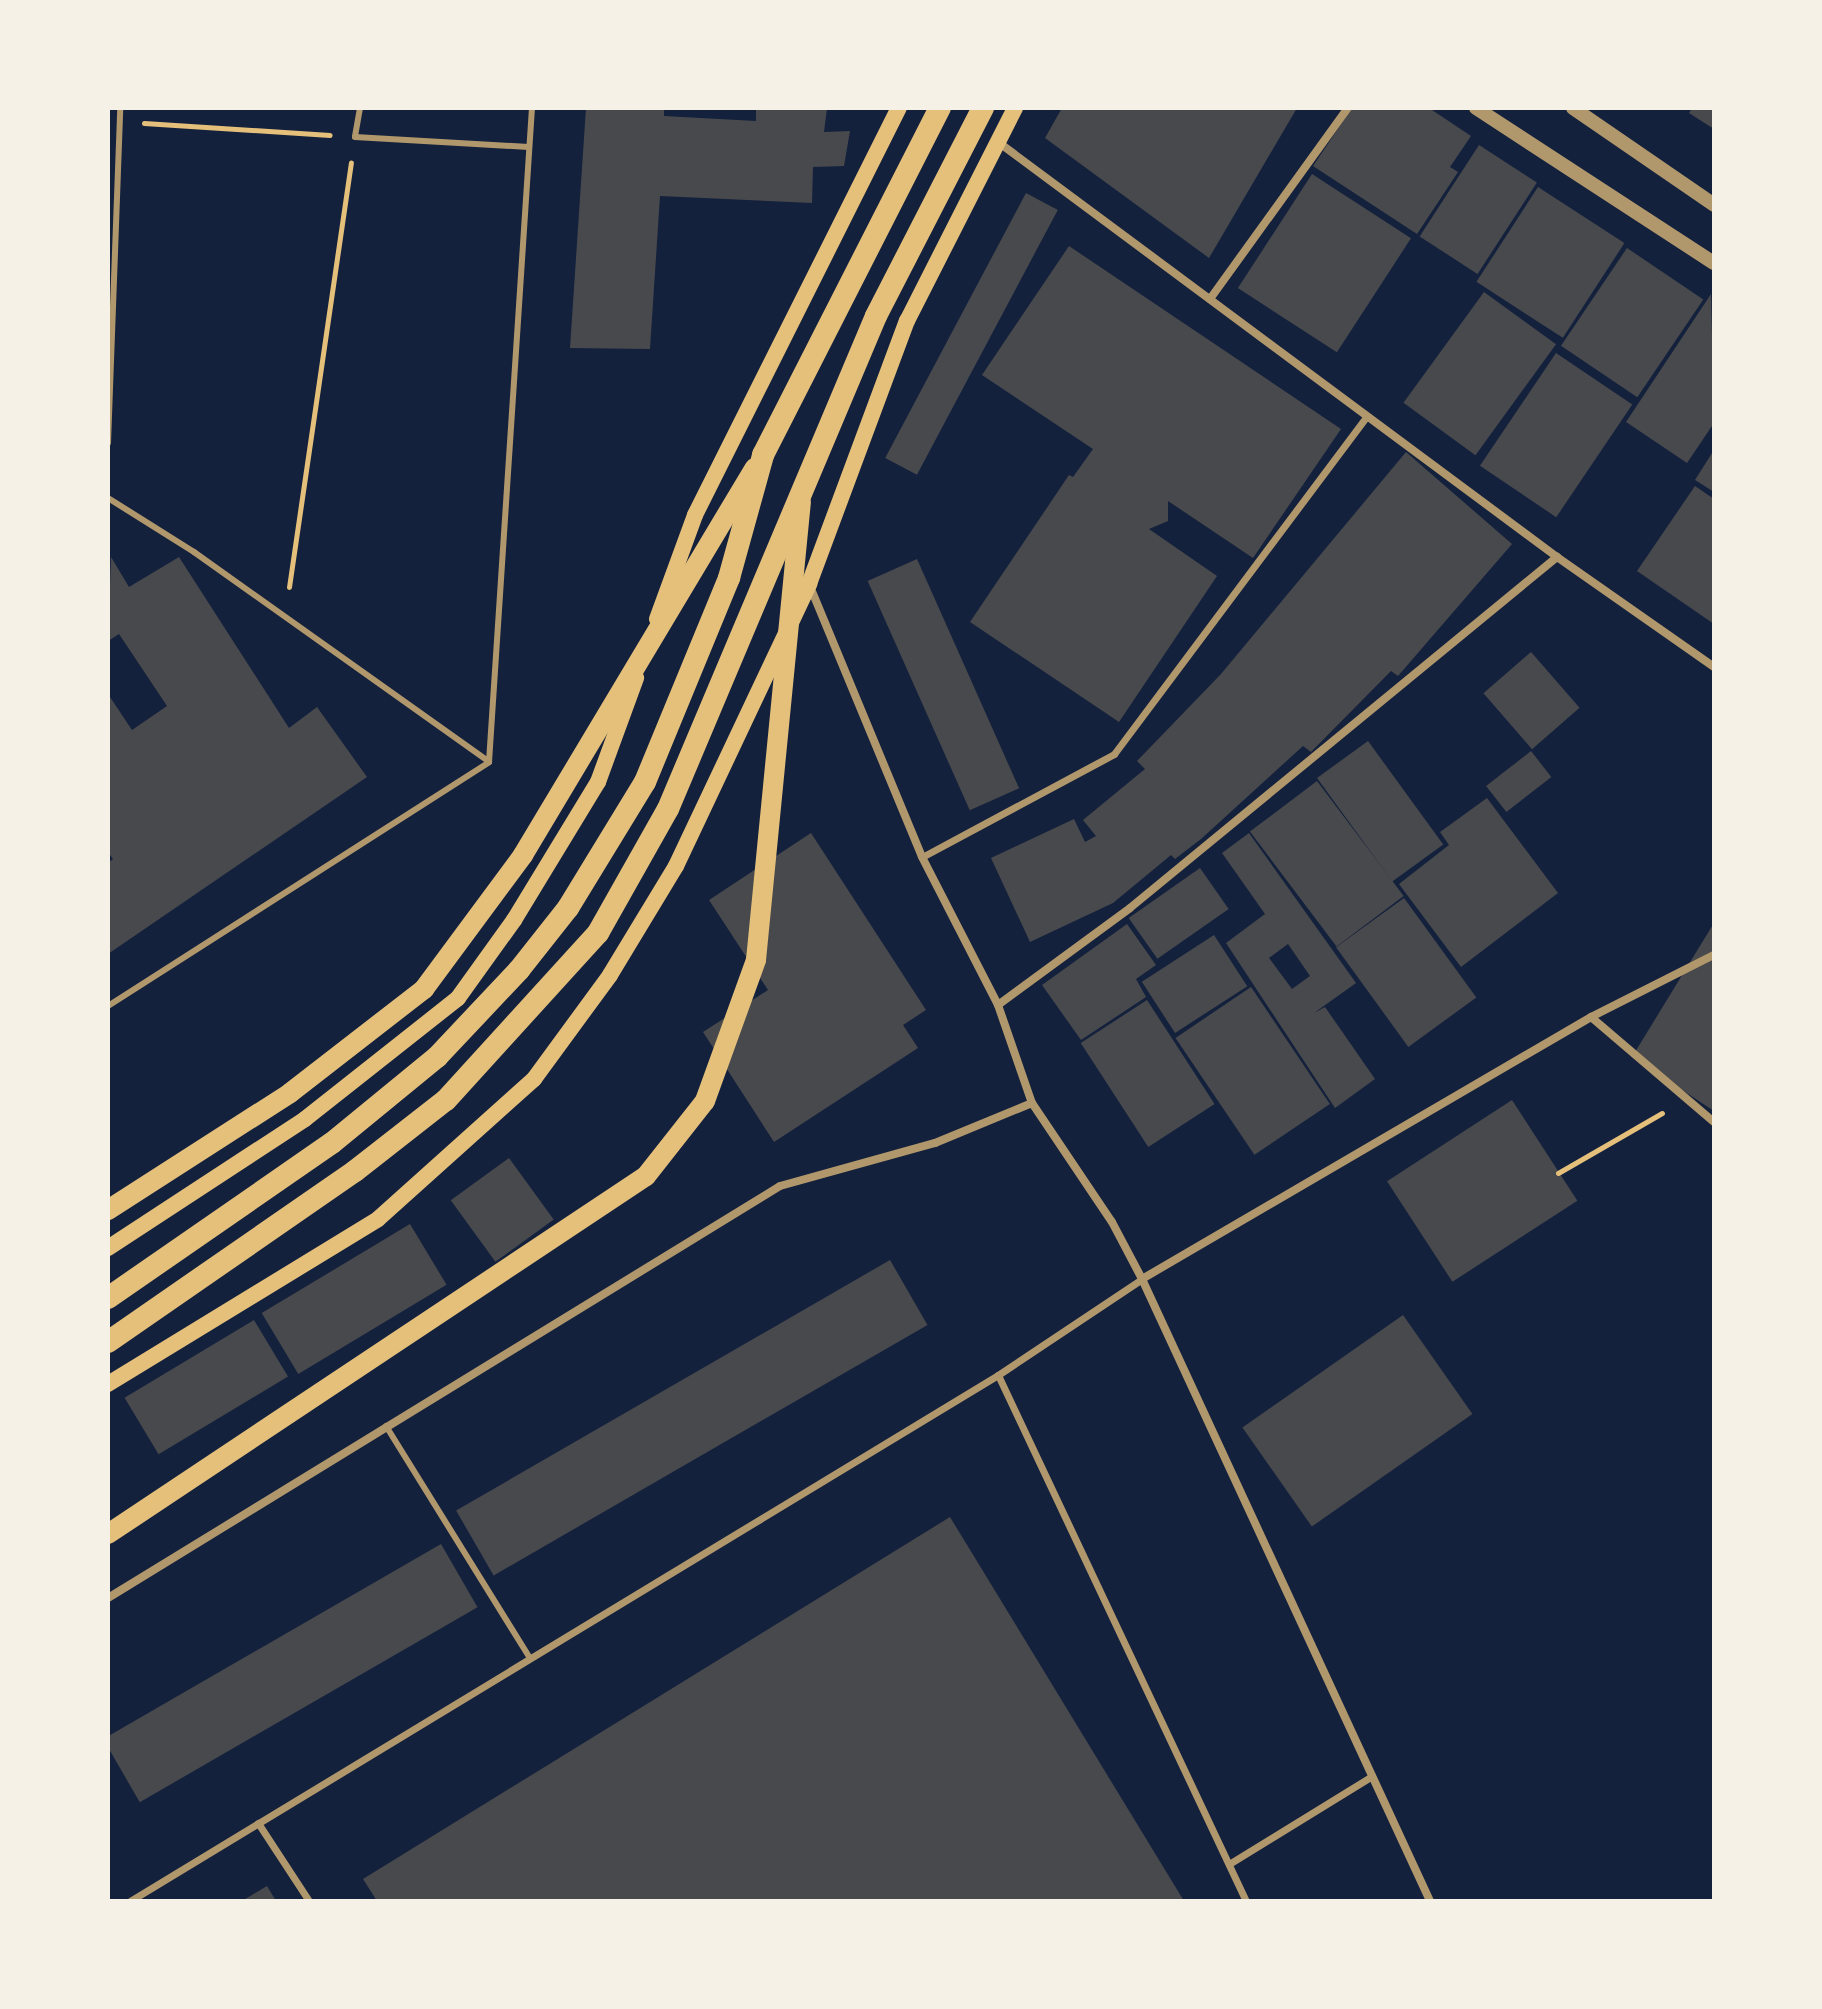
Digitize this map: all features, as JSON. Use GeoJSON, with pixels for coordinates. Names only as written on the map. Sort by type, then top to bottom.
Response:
{"type":"FeatureCollection","features":[{"type":"Feature","properties":{"kind":"highway"},"geometry":{"type":"LineString","coordinates":[[108,1298],[332,1143],[437,1057],[519,970],[568,908],[645,782],[729,578],[763,455],[940,108]]}},
{"type":"Feature","properties":{"kind":"highway"},"geometry":{"type":"LineString","coordinates":[[108,1342],[355,1171],[446,1100],[598,933],[668,809],[803,479],[876,316],[983,108]]}},
{"type":"Feature","properties":{"kind":"main road"},"geometry":{"type":"LineString","coordinates":[[108,1248],[305,1119],[458,998],[514,920],[598,782],[695,515],[899,108]]}},
{"type":"Feature","properties":{"kind":"main road"},"geometry":{"type":"LineString","coordinates":[[108,1384],[378,1219],[534,1079],[610,975],[676,866],[809,584],[907,321],[1015,108]]}},
{"type":"Feature","properties":{"kind":"main road"},"geometry":{"type":"LineString","coordinates":[[108,1210],[290,1093],[424,989],[523,855],[763,455]]}},
{"type":"Feature","properties":{"kind":"main road"},"geometry":{"type":"LineString","coordinates":[[116,1529],[646,1176],[705,1101],[756,960],[803,479]]}},
{"type":"Feature","properties":{"kind":"street"},"geometry":{"type":"LineString","coordinates":[[1210,299],[1348,108]]}},
{"type":"Feature","properties":{"kind":"street"},"geometry":{"type":"LineString","coordinates":[[1476,108],[1714,263]]}},
{"type":"Feature","properties":{"kind":"street"},"geometry":{"type":"LineString","coordinates":[[1573,108],[1714,205]]}},
{"type":"Feature","properties":{"kind":"street"},"geometry":{"type":"LineString","coordinates":[[997,142],[1557,557],[1714,667]]}},
{"type":"Feature","properties":{"kind":"street"},"geometry":{"type":"LineString","coordinates":[[922,857],[1114,754],[1367,416]]}},
{"type":"Feature","properties":{"kind":"street"},"geometry":{"type":"LineString","coordinates":[[998,1005],[1130,908],[1557,557]]}},
{"type":"Feature","properties":{"kind":"street"},"geometry":{"type":"LineString","coordinates":[[809,584],[922,857],[998,1005],[1032,1103],[1112,1222],[1142,1279],[1430,1901]]}},
{"type":"Feature","properties":{"kind":"street"},"geometry":{"type":"LineString","coordinates":[[130,1901],[998,1375],[1142,1279],[1591,1017],[1714,955]]}},
{"type":"Feature","properties":{"kind":"street"},"geometry":{"type":"LineString","coordinates":[[1591,1017],[1714,1122]]}},
{"type":"Feature","properties":{"kind":"street"},"geometry":{"type":"LineString","coordinates":[[108,1598],[780,1186],[935,1143],[1032,1103]]}},
{"type":"Feature","properties":{"kind":"street"},"geometry":{"type":"LineString","coordinates":[[998,1375],[1246,1901]]}},
{"type":"Feature","properties":{"kind":"street"},"geometry":{"type":"LineString","coordinates":[[1229,1864],[1372,1776]]}},
{"type":"Feature","properties":{"kind":"street"},"geometry":{"type":"LineString","coordinates":[[258,1823],[309,1901]]}},
{"type":"Feature","properties":{"kind":"lane"},"geometry":{"type":"LineString","coordinates":[[108,443],[120,108]]}},
{"type":"Feature","properties":{"kind":"lane"},"geometry":{"type":"LineString","coordinates":[[360,108],[355,137],[529,147]]}},
{"type":"Feature","properties":{"kind":"lane"},"geometry":{"type":"LineString","coordinates":[[489,762],[532,108]]}},
{"type":"Feature","properties":{"kind":"lane"},"geometry":{"type":"LineString","coordinates":[[108,498],[285,617],[489,762]]}},
{"type":"Feature","properties":{"kind":"lane"},"geometry":{"type":"LineString","coordinates":[[108,1006],[489,762]]}},
{"type":"Feature","properties":{"kind":"lane"},"geometry":{"type":"LineString","coordinates":[[386,1426],[530,1658]]}},
{"type":"Feature","properties":{"kind":"path"},"geometry":{"type":"LineString","coordinates":[[119,121],[355,137],[285,617]]}},
{"type":"Feature","properties":{"kind":"path"},"geometry":{"type":"LineString","coordinates":[[1558,1173],[1687,1099]]}},
{"type":"Feature","properties":{"kind":"building"},"geometry":{"type":"Polygon","coordinates":[[[586,108],[664,108],[664,116],[756,121],[756,108],[827,108],[824,132],[850,131],[844,166],[813,167],[812,203],[660,196],[650,349],[570,348],[586,108]]]}},
{"type":"Feature","properties":{"kind":"building"},"geometry":{"type":"Polygon","coordinates":[[[1062,108],[1297,108],[1209,258],[1045,138],[1062,108]]]}},
{"type":"Feature","properties":{"kind":"building"},"geometry":{"type":"Polygon","coordinates":[[[1352,108],[1429,108],[1471,136],[1450,167],[1458,172],[1417,234],[1313,166],[1352,108]]]}},
{"type":"Feature","properties":{"kind":"building"},"geometry":{"type":"Polygon","coordinates":[[[1692,108],[1714,108],[1714,129],[1689,113],[1692,108]]]}},
{"type":"Feature","properties":{"kind":"building"},"geometry":{"type":"Polygon","coordinates":[[[1479,145],[1537,183],[1478,274],[1420,236],[1479,145]]]}},
{"type":"Feature","properties":{"kind":"building"},"geometry":{"type":"Polygon","coordinates":[[[1312,174],[1411,238],[1337,352],[1238,288],[1312,174]]]}},
{"type":"Feature","properties":{"kind":"building"},"geometry":{"type":"Polygon","coordinates":[[[1538,187],[1624,243],[1563,338],[1476,282],[1538,187]]]}},
{"type":"Feature","properties":{"kind":"building"},"geometry":{"type":"Polygon","coordinates":[[[1026,193],[1058,210],[917,475],[885,458],[1026,193]]]}},
{"type":"Feature","properties":{"kind":"building"},"geometry":{"type":"Polygon","coordinates":[[[1069,246],[1341,429],[1253,558],[1168,501],[1168,521],[1149,529],[1217,576],[1119,722],[970,622],[1069,475],[1073,477],[1093,449],[982,375],[1069,246]]]}},
{"type":"Feature","properties":{"kind":"building"},"geometry":{"type":"Polygon","coordinates":[[[1627,248],[1703,299],[1637,397],[1561,346],[1627,248]]]}},
{"type":"Feature","properties":{"kind":"building"},"geometry":{"type":"Polygon","coordinates":[[[1484,292],[1556,344],[1475,455],[1403,403],[1484,292]]]}},
{"type":"Feature","properties":{"kind":"building"},"geometry":{"type":"Polygon","coordinates":[[[1711,294],[1714,423],[1687,463],[1626,422],[1711,294]]]}},
{"type":"Feature","properties":{"kind":"building"},"geometry":{"type":"Polygon","coordinates":[[[1556,353],[1632,404],[1556,517],[1480,466],[1556,353]]]}},
{"type":"Feature","properties":{"kind":"building"},"geometry":{"type":"Polygon","coordinates":[[[1714,450],[1714,492],[1695,480],[1714,450]]]}},
{"type":"Feature","properties":{"kind":"building"},"geometry":{"type":"Polygon","coordinates":[[[1406,452],[1512,544],[1398,676],[1391,671],[1311,752],[1303,746],[1201,839],[1175,859],[1171,855],[1113,903],[1030,942],[991,858],[1074,819],[1085,842],[1096,836],[1083,820],[1145,769],[1137,761],[1221,674],[1406,452]]]}},
{"type":"Feature","properties":{"kind":"building"},"geometry":{"type":"Polygon","coordinates":[[[1695,486],[1714,499],[1714,624],[1637,571],[1695,486]]]}},
{"type":"Feature","properties":{"kind":"building"},"geometry":{"type":"Polygon","coordinates":[[[111,557],[129,587],[179,557],[289,728],[317,707],[367,777],[108,954],[108,863],[113,859],[108,852],[108,694],[132,730],[167,706],[119,634],[108,641],[111,557]]]}},
{"type":"Feature","properties":{"kind":"building"},"geometry":{"type":"Polygon","coordinates":[[[917,559],[1019,788],[970,810],[868,581],[917,559]]]}},
{"type":"Feature","properties":{"kind":"building"},"geometry":{"type":"Polygon","coordinates":[[[1531,652],[1580,708],[1532,749],[1483,693],[1531,652]]]}},
{"type":"Feature","properties":{"kind":"building"},"geometry":{"type":"Polygon","coordinates":[[[1368,741],[1443,845],[1392,882],[1317,778],[1368,741]]]}},
{"type":"Feature","properties":{"kind":"building"},"geometry":{"type":"Polygon","coordinates":[[[1531,751],[1551,777],[1506,812],[1486,786],[1531,751]]]}},
{"type":"Feature","properties":{"kind":"building"},"geometry":{"type":"Polygon","coordinates":[[[1317,781],[1404,896],[1337,947],[1250,832],[1317,781]]]}},
{"type":"Feature","properties":{"kind":"building"},"geometry":{"type":"Polygon","coordinates":[[[1487,798],[1558,893],[1461,967],[1399,884],[1449,845],[1440,832],[1487,798]]]}},
{"type":"Feature","properties":{"kind":"building"},"geometry":{"type":"Polygon","coordinates":[[[811,833],[926,1010],[903,1025],[918,1048],[774,1142],[703,1032],[768,990],[709,900],[811,833]]]}},
{"type":"Feature","properties":{"kind":"building"},"geometry":{"type":"Polygon","coordinates":[[[1249,833],[1356,983],[1314,1013],[1325,1007],[1375,1079],[1335,1108],[1226,943],[1265,914],[1222,853],[1249,833]],[[1288,944],[1269,958],[1292,989],[1310,976],[1288,944]]]}},
{"type":"Feature","properties":{"kind":"building"},"geometry":{"type":"Polygon","coordinates":[[[1200,868],[1229,909],[1157,959],[1129,918],[1200,868]]]}},
{"type":"Feature","properties":{"kind":"building"},"geometry":{"type":"Polygon","coordinates":[[[1404,898],[1476,998],[1408,1047],[1336,947],[1404,898]]]}},
{"type":"Feature","properties":{"kind":"building"},"geometry":{"type":"Polygon","coordinates":[[[1714,923],[1714,1111],[1632,1057],[1714,923]]]}},
{"type":"Feature","properties":{"kind":"building"},"geometry":{"type":"Polygon","coordinates":[[[1127,924],[1156,965],[1136,979],[1146,997],[1081,1040],[1042,985],[1127,924]]]}},
{"type":"Feature","properties":{"kind":"building"},"geometry":{"type":"Polygon","coordinates":[[[1214,935],[1247,986],[1175,1033],[1142,982],[1214,935]]]}},
{"type":"Feature","properties":{"kind":"building"},"geometry":{"type":"Polygon","coordinates":[[[1251,987],[1330,1104],[1254,1155],[1176,1038],[1251,987]]]}},
{"type":"Feature","properties":{"kind":"building"},"geometry":{"type":"Polygon","coordinates":[[[1147,1000],[1215,1104],[1148,1147],[1081,1043],[1147,1000]]]}},
{"type":"Feature","properties":{"kind":"building"},"geometry":{"type":"Polygon","coordinates":[[[1512,1100],[1577,1201],[1452,1282],[1387,1181],[1512,1100]]]}},
{"type":"Feature","properties":{"kind":"building"},"geometry":{"type":"Polygon","coordinates":[[[509,1158],[554,1219],[495,1262],[451,1200],[509,1158]]]}},
{"type":"Feature","properties":{"kind":"building"},"geometry":{"type":"Polygon","coordinates":[[[410,1224],[447,1285],[298,1374],[262,1313],[410,1224]]]}},
{"type":"Feature","properties":{"kind":"building"},"geometry":{"type":"Polygon","coordinates":[[[890,1260],[927,1325],[494,1575],[456,1510],[890,1260]]]}},
{"type":"Feature","properties":{"kind":"building"},"geometry":{"type":"Polygon","coordinates":[[[1403,1315],[1472,1414],[1312,1527],[1242,1427],[1403,1315]]]}},
{"type":"Feature","properties":{"kind":"building"},"geometry":{"type":"Polygon","coordinates":[[[254,1320],[288,1377],[159,1454],[125,1398],[254,1320]]]}},
{"type":"Feature","properties":{"kind":"building"},"geometry":{"type":"Polygon","coordinates":[[[950,1517],[1184,1901],[377,1901],[363,1879],[950,1517]]]}},
{"type":"Feature","properties":{"kind":"building"},"geometry":{"type":"Polygon","coordinates":[[[441,1544],[478,1607],[140,1802],[108,1747],[108,1736],[441,1544]]]}},
{"type":"Feature","properties":{"kind":"building"},"geometry":{"type":"Polygon","coordinates":[[[267,1886],[276,1901],[242,1901],[267,1886]]]}}]}
